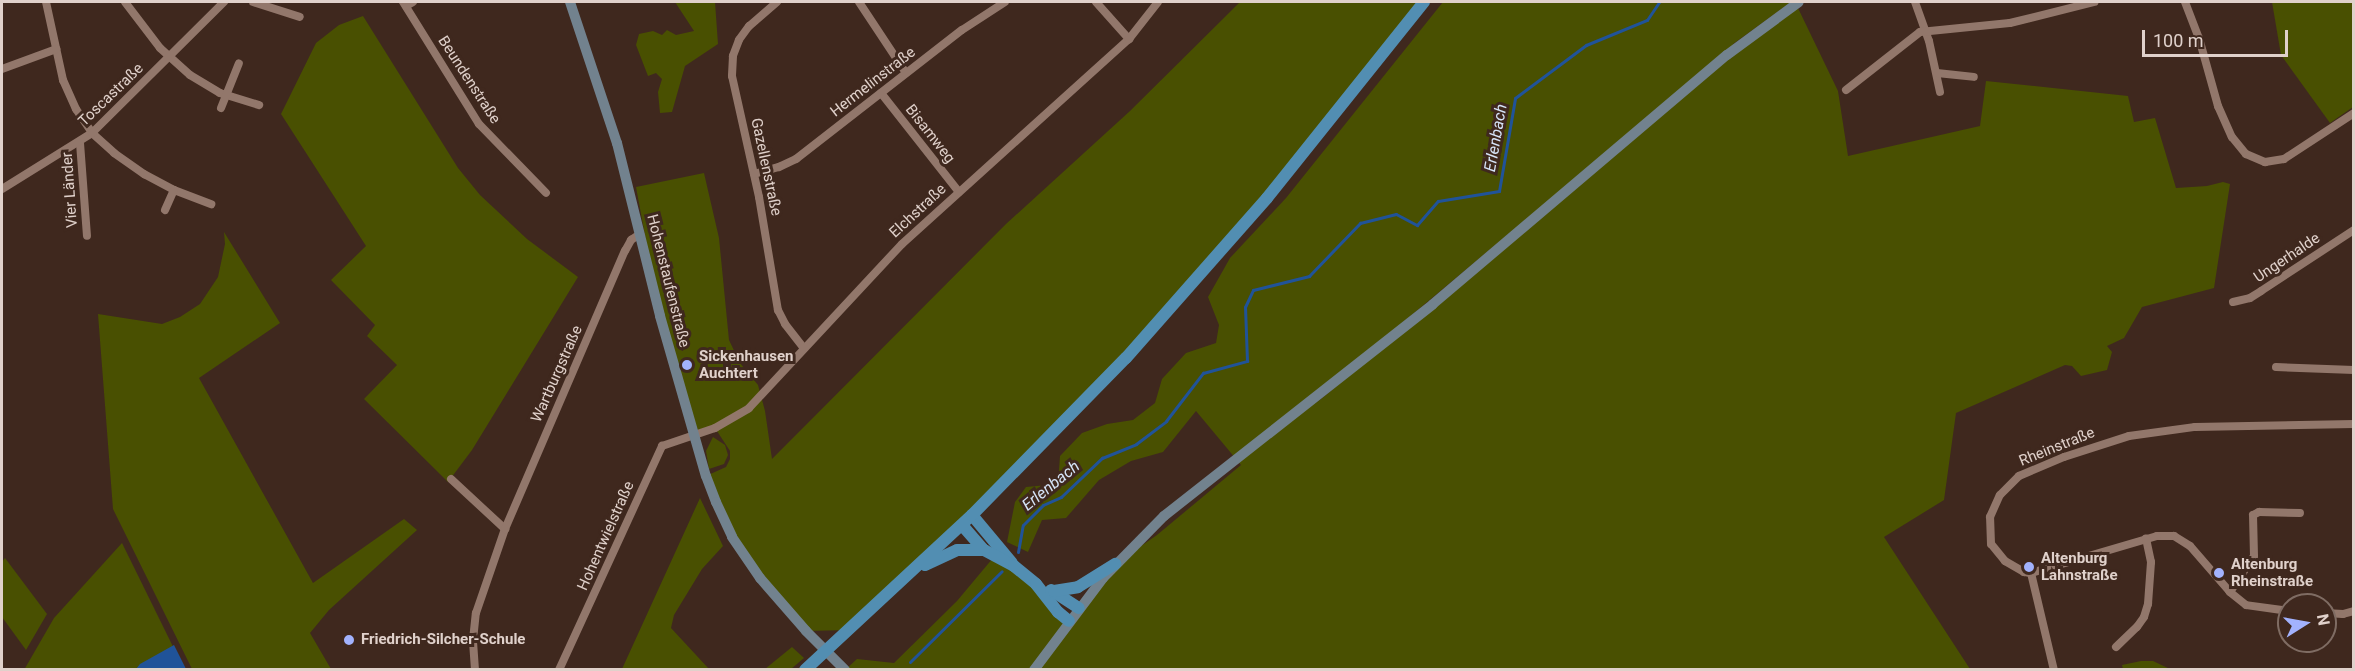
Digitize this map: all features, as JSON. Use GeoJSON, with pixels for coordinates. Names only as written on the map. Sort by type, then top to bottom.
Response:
{"type":"FeatureCollection","features":[{"type":"Feature","properties":{"kind":"main road"},"geometry":{"type":"LineString","coordinates":[[805,669],[962,525],[1074,412],[1182,296],[1288,172],[1424,2]]}},
{"type":"Feature","properties":{"kind":"main road"},"geometry":{"type":"LineString","coordinates":[[972,515],[1014,566]]}},
{"type":"Feature","properties":{"kind":"main road"},"geometry":{"type":"LineString","coordinates":[[962,525],[984,550],[1014,566],[1036,584],[1058,612],[1069,621]]}},
{"type":"Feature","properties":{"kind":"main road"},"geometry":{"type":"LineString","coordinates":[[909,575],[957,550],[984,550]]}},
{"type":"Feature","properties":{"kind":"main road"},"geometry":{"type":"LineString","coordinates":[[1054,591],[1078,587],[1115,564]]}},
{"type":"Feature","properties":{"kind":"main road"},"geometry":{"type":"LineString","coordinates":[[1036,584],[1054,591],[1079,608]]}},
{"type":"Feature","properties":{"kind":"street"},"geometry":{"type":"LineString","coordinates":[[46,2],[56,49],[71,99],[92,133],[129,165],[174,190],[211,204]]}},
{"type":"Feature","properties":{"kind":"street"},"geometry":{"type":"LineString","coordinates":[[125,2],[168,57],[190,75],[226,96],[259,105]]}},
{"type":"Feature","properties":{"kind":"street","name":"Toscastraße"},"geometry":{"type":"LineString","coordinates":[[2,189],[80,143],[92,133],[224,2]]}},
{"type":"Feature","properties":{"kind":"street"},"geometry":{"type":"LineString","coordinates":[[253,2],[300,17]]}},
{"type":"Feature","properties":{"kind":"street"},"geometry":{"type":"LineString","coordinates":[[404,4],[413,2]]}},
{"type":"Feature","properties":{"kind":"street","name":"Hohenstaufenstraße"},"geometry":{"type":"LineString","coordinates":[[570,2],[610,118],[660,316],[708,482],[732,537],[760,579],[806,631],[844,669]]}},
{"type":"Feature","properties":{"kind":"street","name":"Gazellenstraße"},"geometry":{"type":"LineString","coordinates":[[777,2],[743,33],[736,47],[732,66],[778,310],[784,324],[804,348]]}},
{"type":"Feature","properties":{"kind":"street"},"geometry":{"type":"LineString","coordinates":[[859,2],[906,73]]}},
{"type":"Feature","properties":{"kind":"street","name":"Hermelinstraße"},"geometry":{"type":"LineString","coordinates":[[754,174],[779,168],[796,159],[962,30],[1005,2]]}},
{"type":"Feature","properties":{"kind":"street"},"geometry":{"type":"LineString","coordinates":[[1096,2],[1128,39]]}},
{"type":"Feature","properties":{"kind":"street","name":"Elchstraße"},"geometry":{"type":"LineString","coordinates":[[695,436],[736,418],[750,408],[902,244],[1128,39],[1158,2]]}},
{"type":"Feature","properties":{"kind":"street"},"geometry":{"type":"LineString","coordinates":[[1034,669],[1115,564],[1175,506],[1433,304],[1714,65],[1799,2]]}},
{"type":"Feature","properties":{"kind":"street"},"geometry":{"type":"LineString","coordinates":[[1915,2],[1926,31],[1940,93]]}},
{"type":"Feature","properties":{"kind":"street"},"geometry":{"type":"LineString","coordinates":[[1846,90],[1912,36],[1926,31],[1997,25],[2094,2]]}},
{"type":"Feature","properties":{"kind":"street"},"geometry":{"type":"LineString","coordinates":[[2185,2],[2199,38],[2218,106],[2232,137],[2246,154],[2265,162],[2284,159],[2354,113]]}},
{"type":"Feature","properties":{"kind":"street","name":"Beundenstraße"},"geometry":{"type":"LineString","coordinates":[[404,4],[479,124],[546,193]]}},
{"type":"Feature","properties":{"kind":"street"},"geometry":{"type":"LineString","coordinates":[[2,69],[56,49]]}},
{"type":"Feature","properties":{"kind":"street"},"geometry":{"type":"LineString","coordinates":[[221,108],[239,63]]}},
{"type":"Feature","properties":{"kind":"street"},"geometry":{"type":"LineString","coordinates":[[1937,73],[1974,76]]}},
{"type":"Feature","properties":{"kind":"street","name":"Bisamweg"},"geometry":{"type":"LineString","coordinates":[[881,93],[959,192]]}},
{"type":"Feature","properties":{"kind":"street","name":"Vier Länder"},"geometry":{"type":"LineString","coordinates":[[80,143],[87,236]]}},
{"type":"Feature","properties":{"kind":"street"},"geometry":{"type":"LineString","coordinates":[[165,210],[174,190]]}},
{"type":"Feature","properties":{"kind":"street","name":"Ungerhalde"},"geometry":{"type":"LineString","coordinates":[[2232,302],[2262,291],[2354,230]]}},
{"type":"Feature","properties":{"kind":"street","name":"Wartburgstraße"},"geometry":{"type":"LineString","coordinates":[[476,669],[476,613],[505,530],[631,240],[640,234]]}},
{"type":"Feature","properties":{"kind":"street"},"geometry":{"type":"LineString","coordinates":[[2276,367],[2354,370]]}},
{"type":"Feature","properties":{"kind":"street","name":"Rheinstraße"},"geometry":{"type":"LineString","coordinates":[[2031,573],[2015,568],[1997,553],[1991,544],[1989,525],[1993,506],[2000,495],[2019,476],[2030,470],[2106,442],[2151,431],[2218,426],[2354,424]]}},
{"type":"Feature","properties":{"kind":"street","name":"Hohentwielstraße"},"geometry":{"type":"LineString","coordinates":[[560,669],[611,560],[657,453],[662,446],[670,442],[695,436]]}},
{"type":"Feature","properties":{"kind":"street"},"geometry":{"type":"LineString","coordinates":[[451,479],[505,530]]}},
{"type":"Feature","properties":{"kind":"street"},"geometry":{"type":"LineString","coordinates":[[2230,592],[2254,556],[2253,515],[2259,512],[2300,513]]}},
{"type":"Feature","properties":{"kind":"street"},"geometry":{"type":"LineString","coordinates":[[2054,669],[2031,573],[2146,539],[2166,535],[2182,540],[2230,592],[2253,608],[2277,610]]}},
{"type":"Feature","properties":{"kind":"street"},"geometry":{"type":"LineString","coordinates":[[2116,646],[2137,627],[2146,610],[2151,562],[2146,539]]}},
{"type":"Feature","properties":{"kind":"street"},"geometry":{"type":"LineString","coordinates":[[2337,614],[2354,611]]}},
{"type":"Feature","properties":{"kind":"green space"},"geometry":{"type":"Polygon","coordinates":[[[675,2],[715,2],[718,44],[685,66],[672,112],[660,113],[658,92],[662,79],[656,73],[648,76],[636,45],[639,34],[653,31],[662,35],[667,30],[676,35],[694,31],[675,2]]]}},
{"type":"Feature","properties":{"kind":"green space"},"geometry":{"type":"Polygon","coordinates":[[[1240,2],[1424,2],[1175,304],[850,630],[806,631],[751,566],[706,476],[726,467],[730,459],[730,451],[715,428],[695,436],[660,316],[636,187],[704,173],[719,238],[729,340],[740,363],[758,385],[765,411],[772,459],[1006,224],[1130,111],[1240,2]]]}},
{"type":"Feature","properties":{"kind":"green space"},"geometry":{"type":"Polygon","coordinates":[[[1443,2],[1791,2],[1733,44],[1739,51],[1797,6],[1838,91],[1848,156],[1980,126],[1986,81],[2128,96],[2134,122],[2155,118],[2176,188],[2207,186],[2223,182],[2230,184],[2214,288],[2142,307],[2124,338],[2107,346],[2112,352],[2107,370],[2081,376],[2072,366],[2065,365],[1956,413],[1944,500],[1884,537],[1970,669],[845,670],[857,659],[894,663],[957,601],[998,552],[1069,621],[1115,564],[1157,535],[1241,465],[1196,411],[1163,452],[1131,461],[1099,480],[1066,518],[1042,520],[1028,552],[1007,542],[1015,502],[1026,487],[1058,484],[1060,456],[1082,433],[1107,424],[1133,420],[1155,403],[1162,379],[1186,353],[1216,343],[1219,325],[1208,297],[1230,258],[1286,198],[1443,2]],[[1512,231],[1402,323],[1315,404],[1465,280],[1512,231]]]}},
{"type":"Feature","properties":{"kind":"green space"},"geometry":{"type":"Polygon","coordinates":[[[2272,2],[2353,2],[2353,107],[2330,123],[2281,55],[2272,2]]]}},
{"type":"Feature","properties":{"kind":"green space"},"geometry":{"type":"Polygon","coordinates":[[[363,16],[458,168],[480,195],[527,239],[578,277],[472,450],[448,482],[364,399],[397,365],[367,336],[375,325],[331,280],[366,246],[281,114],[316,43],[339,25],[363,16]]]}},
{"type":"Feature","properties":{"kind":"green space"},"geometry":{"type":"Polygon","coordinates":[[[224,232],[280,323],[199,378],[313,583],[404,519],[417,530],[329,610],[310,633],[331,669],[192,669],[113,509],[98,314],[162,324],[180,317],[200,304],[218,277],[225,244],[224,232]]]}},
{"type":"Feature","properties":{"kind":"green space"},"geometry":{"type":"Polygon","coordinates":[[[713,437],[725,445],[728,455],[724,464],[709,469],[706,451],[713,437]]]}},
{"type":"Feature","properties":{"kind":"green space"},"geometry":{"type":"Polygon","coordinates":[[[700,498],[723,546],[702,569],[674,615],[671,628],[709,669],[622,669],[700,498]]]}},
{"type":"Feature","properties":{"kind":"green space"},"geometry":{"type":"Polygon","coordinates":[[[122,543],[184,669],[24,670],[54,618],[122,543]]]}},
{"type":"Feature","properties":{"kind":"green space"},"geometry":{"type":"Polygon","coordinates":[[[5,558],[47,614],[26,650],[2,617],[2,562],[5,558]]]}},
{"type":"Feature","properties":{"kind":"green space"},"geometry":{"type":"Polygon","coordinates":[[[792,647],[804,658],[791,669],[765,669],[792,647]]]}},
{"type":"Feature","properties":{"kind":"green space"},"geometry":{"type":"Polygon","coordinates":[[[2153,661],[2170,669],[2123,669],[2122,665],[2153,661]]]}},
{"type":"Feature","properties":{"kind":"water"},"geometry":{"type":"Polygon","coordinates":[[[174,645],[186,669],[136,669],[140,664],[174,645]]]}},
{"type":"Feature","properties":{"kind":"waterway","name":"Erlenbach"},"geometry":{"type":"LineString","coordinates":[[1018,552],[1023,525],[1043,505],[1061,497],[1102,458],[1136,444],[1166,421],[1203,373],[1247,361],[1245,307],[1253,290],[1309,276],[1360,223],[1396,214],[1417,225],[1438,201],[1499,191],[1515,98],[1586,45],[1647,20],[1659,2]]}},
{"type":"Feature","properties":{"kind":"waterway","name":"Erlenbach"},"geometry":{"type":"LineString","coordinates":[[910,662],[1002,571]]}},
{"type":"Feature","properties":{"kind":"place","name":"Sickenhausen Auchtert"},"geometry":{"type":"Point","coordinates":[687,365]}},
{"type":"Feature","properties":{"kind":"place","name":"Altenburg Lahnstraße"},"geometry":{"type":"Point","coordinates":[2029,567]}},
{"type":"Feature","properties":{"kind":"place","name":"Altenburg Rheinstraße"},"geometry":{"type":"Point","coordinates":[2219,573]}},
{"type":"Feature","properties":{"kind":"place","name":"Friedrich-Silcher-Schule"},"geometry":{"type":"Point","coordinates":[349,640]}}]}
